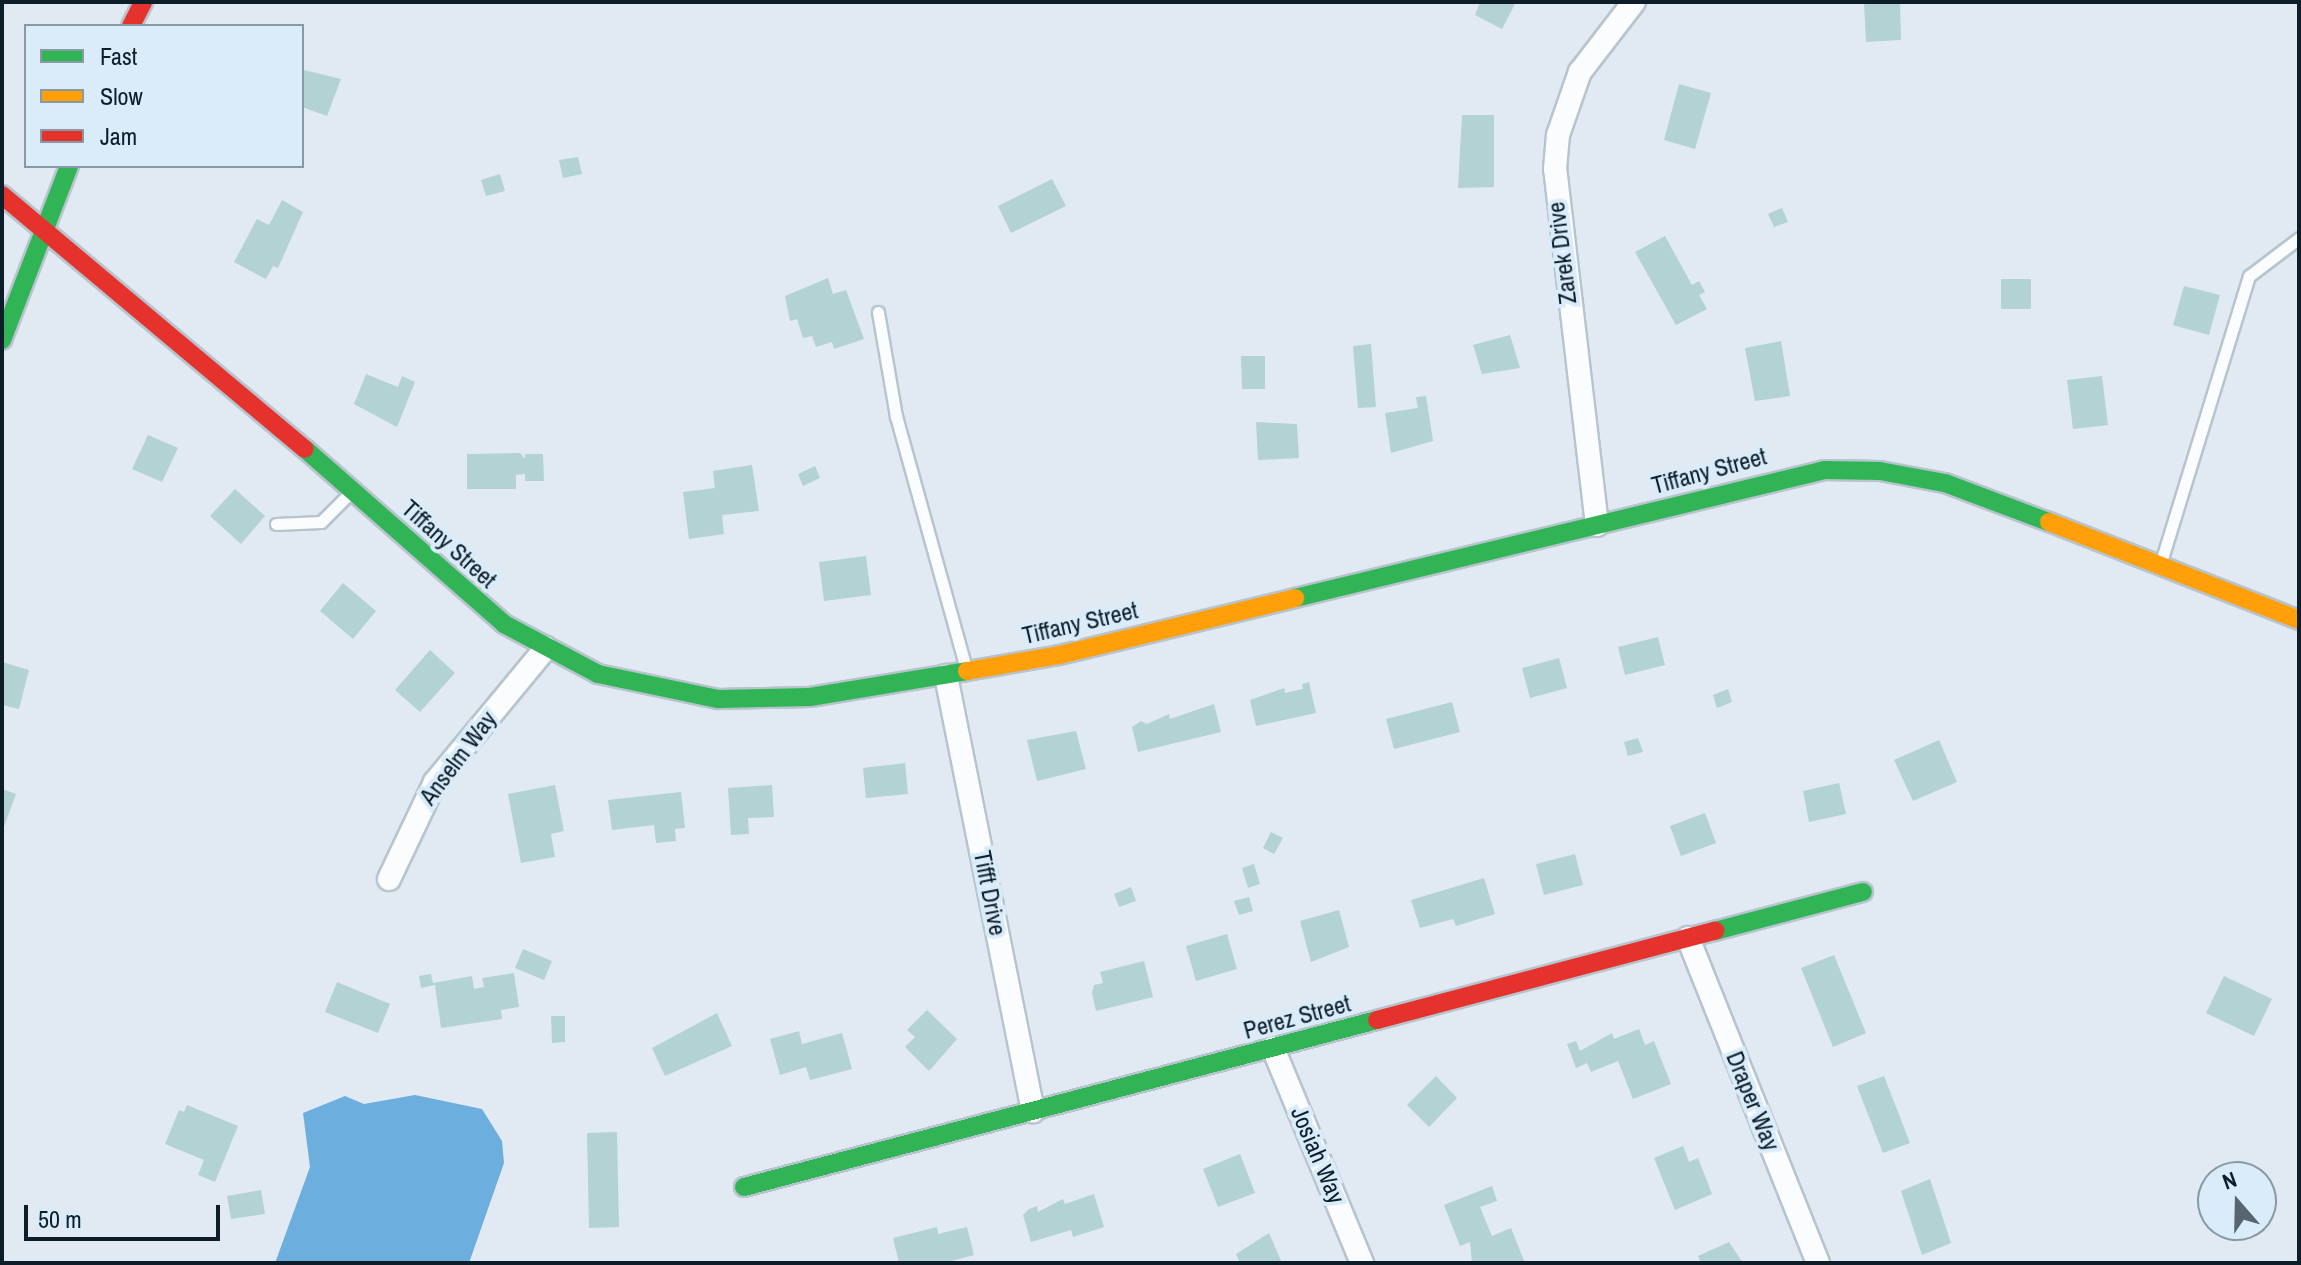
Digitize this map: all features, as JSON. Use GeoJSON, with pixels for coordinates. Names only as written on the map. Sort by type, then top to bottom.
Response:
{"type":"FeatureCollection","features":[{"type":"Feature","properties":{"kind":"street"},"geometry":{"type":"LineString","coordinates":[[132,24],[143,2]]}},
{"type":"Feature","properties":{"kind":"street","name":"Zarek Drive"},"geometry":{"type":"LineString","coordinates":[[1597,525],[1555,169],[1560,124],[1580,72],[1634,2]]}},
{"type":"Feature","properties":{"kind":"street"},"geometry":{"type":"LineString","coordinates":[[2,340],[68,168]]}},
{"type":"Feature","properties":{"kind":"street","name":"Tiffany Street"},"geometry":{"type":"LineString","coordinates":[[2,195],[353,490],[468,595],[546,648],[625,682],[718,699],[810,697],[957,674],[1597,525],[1796,474],[1880,471],[1945,483],[2161,563],[2299,620]]}},
{"type":"Feature","properties":{"kind":"street","name":"Anselm Way"},"geometry":{"type":"LineString","coordinates":[[389,879],[435,782],[546,648]]}},
{"type":"Feature","properties":{"kind":"street","name":"Tifft Drive"},"geometry":{"type":"LineString","coordinates":[[957,674],[1033,1111]]}},
{"type":"Feature","properties":{"kind":"street","name":"Perez Street"},"geometry":{"type":"LineString","coordinates":[[744,1187],[1863,892]]}},
{"type":"Feature","properties":{"kind":"street","name":"Draper Way"},"geometry":{"type":"LineString","coordinates":[[1688,938],[1818,1263]]}},
{"type":"Feature","properties":{"kind":"street","name":"Josiah Way"},"geometry":{"type":"LineString","coordinates":[[1273,1048],[1362,1263]]}},
{"type":"Feature","properties":{"kind":"lane"},"geometry":{"type":"LineString","coordinates":[[2161,563],[2249,276],[2299,238]]}},
{"type":"Feature","properties":{"kind":"lane"},"geometry":{"type":"LineString","coordinates":[[878,312],[896,416],[957,674]]}},
{"type":"Feature","properties":{"kind":"lane"},"geometry":{"type":"LineString","coordinates":[[276,524],[321,522],[353,490]]}},
{"type":"Feature","properties":{"kind":"water"},"geometry":{"type":"Polygon","coordinates":[[[415,1095],[482,1109],[502,1141],[504,1163],[469,1263],[275,1263],[310,1167],[303,1113],[345,1096],[364,1104],[415,1095]]]}},
{"type":"Feature","properties":{"kind":"building"},"geometry":{"type":"Polygon","coordinates":[[[1480,2],[1516,2],[1502,29],[1475,15],[1480,2]]]}},
{"type":"Feature","properties":{"kind":"building"},"geometry":{"type":"Polygon","coordinates":[[[1864,2],[1900,2],[1901,40],[1866,42],[1864,2]]]}},
{"type":"Feature","properties":{"kind":"building"},"geometry":{"type":"Polygon","coordinates":[[[304,70],[341,79],[327,116],[304,108],[304,70]]]}},
{"type":"Feature","properties":{"kind":"building"},"geometry":{"type":"Polygon","coordinates":[[[1679,84],[1711,93],[1695,149],[1664,140],[1679,84]]]}},
{"type":"Feature","properties":{"kind":"building"},"geometry":{"type":"Polygon","coordinates":[[[1462,115],[1494,115],[1494,187],[1458,188],[1462,115]]]}},
{"type":"Feature","properties":{"kind":"building"},"geometry":{"type":"Polygon","coordinates":[[[578,157],[582,174],[563,178],[559,160],[578,157]]]}},
{"type":"Feature","properties":{"kind":"building"},"geometry":{"type":"Polygon","coordinates":[[[500,174],[505,191],[486,196],[481,180],[500,174]]]}},
{"type":"Feature","properties":{"kind":"building"},"geometry":{"type":"Polygon","coordinates":[[[1052,179],[1066,206],[1011,233],[998,206],[1052,179]]]}},
{"type":"Feature","properties":{"kind":"building"},"geometry":{"type":"Polygon","coordinates":[[[282,200],[303,212],[278,268],[273,266],[266,279],[234,262],[257,219],[269,225],[282,200]]]}},
{"type":"Feature","properties":{"kind":"building"},"geometry":{"type":"Polygon","coordinates":[[[1782,208],[1788,222],[1774,227],[1768,214],[1782,208]]]}},
{"type":"Feature","properties":{"kind":"building"},"geometry":{"type":"Polygon","coordinates":[[[1665,236],[1692,285],[1699,281],[1705,292],[1699,295],[1707,309],[1676,325],[1635,252],[1665,236]]]}},
{"type":"Feature","properties":{"kind":"building"},"geometry":{"type":"Polygon","coordinates":[[[828,278],[833,294],[846,290],[864,339],[834,349],[832,342],[816,347],[812,336],[803,338],[797,319],[790,321],[785,296],[828,278]]]}},
{"type":"Feature","properties":{"kind":"building"},"geometry":{"type":"Polygon","coordinates":[[[2001,279],[2031,279],[2031,309],[2001,309],[2001,279]]]}},
{"type":"Feature","properties":{"kind":"building"},"geometry":{"type":"Polygon","coordinates":[[[2184,286],[2220,295],[2209,335],[2173,325],[2184,286]]]}},
{"type":"Feature","properties":{"kind":"building"},"geometry":{"type":"Polygon","coordinates":[[[1510,335],[1520,368],[1482,374],[1473,345],[1510,335]]]}},
{"type":"Feature","properties":{"kind":"building"},"geometry":{"type":"Polygon","coordinates":[[[1781,341],[1790,396],[1755,401],[1745,348],[1781,341]]]}},
{"type":"Feature","properties":{"kind":"building"},"geometry":{"type":"Polygon","coordinates":[[[1371,344],[1376,407],[1358,408],[1353,346],[1371,344]]]}},
{"type":"Feature","properties":{"kind":"building"},"geometry":{"type":"Polygon","coordinates":[[[1241,356],[1265,356],[1265,389],[1242,389],[1241,356]]]}},
{"type":"Feature","properties":{"kind":"building"},"geometry":{"type":"Polygon","coordinates":[[[366,374],[398,387],[402,376],[415,382],[397,427],[354,404],[366,374]]]}},
{"type":"Feature","properties":{"kind":"building"},"geometry":{"type":"Polygon","coordinates":[[[2102,376],[2108,425],[2073,429],[2067,380],[2102,376]]]}},
{"type":"Feature","properties":{"kind":"building"},"geometry":{"type":"Polygon","coordinates":[[[1426,396],[1433,441],[1391,453],[1385,413],[1418,408],[1416,397],[1426,396]]]}},
{"type":"Feature","properties":{"kind":"building"},"geometry":{"type":"Polygon","coordinates":[[[1256,422],[1297,424],[1299,458],[1258,460],[1256,422]]]}},
{"type":"Feature","properties":{"kind":"building"},"geometry":{"type":"Polygon","coordinates":[[[148,435],[178,448],[162,482],[132,469],[148,435]]]}},
{"type":"Feature","properties":{"kind":"building"},"geometry":{"type":"Polygon","coordinates":[[[520,453],[525,459],[525,454],[543,454],[544,481],[525,481],[525,474],[516,475],[516,489],[467,489],[467,454],[520,453]]]}},
{"type":"Feature","properties":{"kind":"building"},"geometry":{"type":"Polygon","coordinates":[[[752,465],[759,511],[722,515],[724,534],[689,539],[683,492],[715,488],[713,471],[752,465]]]}},
{"type":"Feature","properties":{"kind":"building"},"geometry":{"type":"Polygon","coordinates":[[[815,466],[820,478],[803,486],[798,474],[815,466]]]}},
{"type":"Feature","properties":{"kind":"building"},"geometry":{"type":"Polygon","coordinates":[[[235,489],[265,516],[241,544],[210,516],[235,489]]]}},
{"type":"Feature","properties":{"kind":"building"},"geometry":{"type":"Polygon","coordinates":[[[866,556],[871,595],[824,601],[819,562],[866,556]]]}},
{"type":"Feature","properties":{"kind":"building"},"geometry":{"type":"Polygon","coordinates":[[[343,583],[376,611],[353,639],[320,611],[343,583]]]}},
{"type":"Feature","properties":{"kind":"building"},"geometry":{"type":"Polygon","coordinates":[[[1658,637],[1665,665],[1625,675],[1618,647],[1658,637]]]}},
{"type":"Feature","properties":{"kind":"building"},"geometry":{"type":"Polygon","coordinates":[[[430,650],[455,673],[420,712],[395,690],[430,650]]]}},
{"type":"Feature","properties":{"kind":"building"},"geometry":{"type":"Polygon","coordinates":[[[1559,658],[1567,688],[1530,698],[1522,668],[1559,658]]]}},
{"type":"Feature","properties":{"kind":"building"},"geometry":{"type":"Polygon","coordinates":[[[2,662],[29,670],[19,709],[2,705],[2,662]]]}},
{"type":"Feature","properties":{"kind":"building"},"geometry":{"type":"Polygon","coordinates":[[[1309,682],[1316,713],[1256,726],[1250,700],[1284,688],[1285,693],[1303,689],[1302,684],[1309,682]]]}},
{"type":"Feature","properties":{"kind":"building"},"geometry":{"type":"Polygon","coordinates":[[[1728,689],[1732,702],[1717,708],[1713,695],[1728,689]]]}},
{"type":"Feature","properties":{"kind":"building"},"geometry":{"type":"Polygon","coordinates":[[[1452,702],[1460,732],[1394,749],[1386,719],[1452,702]]]}},
{"type":"Feature","properties":{"kind":"building"},"geometry":{"type":"Polygon","coordinates":[[[1214,704],[1221,732],[1138,752],[1132,727],[1141,721],[1147,724],[1169,714],[1170,719],[1214,704]]]}},
{"type":"Feature","properties":{"kind":"building"},"geometry":{"type":"Polygon","coordinates":[[[1076,731],[1086,769],[1037,781],[1027,740],[1076,731]]]}},
{"type":"Feature","properties":{"kind":"building"},"geometry":{"type":"Polygon","coordinates":[[[1638,738],[1643,752],[1628,756],[1624,742],[1638,738]]]}},
{"type":"Feature","properties":{"kind":"building"},"geometry":{"type":"Polygon","coordinates":[[[1939,740],[1957,782],[1913,801],[1894,760],[1939,740]]]}},
{"type":"Feature","properties":{"kind":"building"},"geometry":{"type":"Polygon","coordinates":[[[905,763],[908,794],[866,798],[863,768],[905,763]]]}},
{"type":"Feature","properties":{"kind":"building"},"geometry":{"type":"Polygon","coordinates":[[[1839,783],[1846,814],[1809,822],[1803,791],[1839,783]]]}},
{"type":"Feature","properties":{"kind":"building"},"geometry":{"type":"Polygon","coordinates":[[[555,785],[564,831],[551,834],[555,857],[521,863],[508,794],[555,785]]]}},
{"type":"Feature","properties":{"kind":"building"},"geometry":{"type":"Polygon","coordinates":[[[772,785],[774,817],[748,818],[749,834],[731,835],[728,788],[772,785]]]}},
{"type":"Feature","properties":{"kind":"building"},"geometry":{"type":"Polygon","coordinates":[[[2,789],[16,794],[2,832],[2,789]]]}},
{"type":"Feature","properties":{"kind":"building"},"geometry":{"type":"Polygon","coordinates":[[[681,792],[685,828],[675,829],[676,841],[656,843],[654,825],[612,830],[608,800],[681,792]]]}},
{"type":"Feature","properties":{"kind":"building"},"geometry":{"type":"Polygon","coordinates":[[[1705,813],[1716,843],[1681,856],[1670,826],[1705,813]]]}},
{"type":"Feature","properties":{"kind":"building"},"geometry":{"type":"Polygon","coordinates":[[[1271,832],[1283,838],[1274,854],[1263,848],[1271,832]]]}},
{"type":"Feature","properties":{"kind":"building"},"geometry":{"type":"Polygon","coordinates":[[[1575,854],[1583,885],[1544,895],[1536,864],[1575,854]]]}},
{"type":"Feature","properties":{"kind":"building"},"geometry":{"type":"Polygon","coordinates":[[[1254,864],[1260,884],[1248,888],[1242,868],[1254,864]]]}},
{"type":"Feature","properties":{"kind":"building"},"geometry":{"type":"Polygon","coordinates":[[[1484,878],[1495,914],[1456,926],[1453,919],[1420,928],[1411,900],[1484,878]]]}},
{"type":"Feature","properties":{"kind":"building"},"geometry":{"type":"Polygon","coordinates":[[[1131,887],[1136,901],[1119,907],[1114,894],[1131,887]]]}},
{"type":"Feature","properties":{"kind":"building"},"geometry":{"type":"Polygon","coordinates":[[[1249,897],[1253,911],[1239,915],[1234,901],[1249,897]]]}},
{"type":"Feature","properties":{"kind":"building"},"geometry":{"type":"Polygon","coordinates":[[[1339,910],[1349,947],[1311,962],[1300,921],[1339,910]]]}},
{"type":"Feature","properties":{"kind":"building"},"geometry":{"type":"Polygon","coordinates":[[[1227,934],[1237,969],[1196,981],[1186,946],[1227,934]]]}},
{"type":"Feature","properties":{"kind":"building"},"geometry":{"type":"Polygon","coordinates":[[[523,949],[552,961],[544,980],[515,968],[523,949]]]}},
{"type":"Feature","properties":{"kind":"building"},"geometry":{"type":"Polygon","coordinates":[[[1834,955],[1866,1033],[1833,1047],[1801,968],[1834,955]]]}},
{"type":"Feature","properties":{"kind":"building"},"geometry":{"type":"Polygon","coordinates":[[[1144,961],[1153,997],[1096,1011],[1092,993],[1094,985],[1103,983],[1100,972],[1144,961]]]}},
{"type":"Feature","properties":{"kind":"building"},"geometry":{"type":"Polygon","coordinates":[[[514,973],[519,1007],[501,1010],[502,1019],[441,1028],[435,985],[421,988],[419,976],[431,974],[433,983],[472,976],[474,989],[484,987],[482,978],[514,973]]]}},
{"type":"Feature","properties":{"kind":"building"},"geometry":{"type":"Polygon","coordinates":[[[2224,976],[2272,999],[2254,1036],[2206,1013],[2224,976]]]}},
{"type":"Feature","properties":{"kind":"building"},"geometry":{"type":"Polygon","coordinates":[[[337,982],[390,1004],[378,1033],[325,1012],[337,982]]]}},
{"type":"Feature","properties":{"kind":"building"},"geometry":{"type":"Polygon","coordinates":[[[927,1010],[957,1039],[929,1071],[905,1047],[915,1037],[907,1030],[927,1010]]]}},
{"type":"Feature","properties":{"kind":"building"},"geometry":{"type":"Polygon","coordinates":[[[717,1013],[732,1046],[665,1076],[652,1048],[717,1013]]]}},
{"type":"Feature","properties":{"kind":"building"},"geometry":{"type":"Polygon","coordinates":[[[551,1016],[565,1016],[565,1042],[552,1043],[551,1016]]]}},
{"type":"Feature","properties":{"kind":"building"},"geometry":{"type":"Polygon","coordinates":[[[1639,1029],[1645,1045],[1654,1041],[1671,1084],[1633,1099],[1618,1061],[1591,1072],[1587,1063],[1576,1068],[1567,1044],[1576,1041],[1580,1051],[1612,1033],[1614,1039],[1639,1029]]]}},
{"type":"Feature","properties":{"kind":"building"},"geometry":{"type":"Polygon","coordinates":[[[799,1031],[802,1044],[842,1033],[852,1069],[810,1080],[806,1067],[780,1075],[770,1039],[799,1031]]]}},
{"type":"Feature","properties":{"kind":"building"},"geometry":{"type":"Polygon","coordinates":[[[1436,1076],[1457,1098],[1429,1127],[1407,1105],[1436,1076]]]}},
{"type":"Feature","properties":{"kind":"building"},"geometry":{"type":"Polygon","coordinates":[[[1884,1076],[1910,1143],[1883,1153],[1857,1086],[1884,1076]]]}},
{"type":"Feature","properties":{"kind":"building"},"geometry":{"type":"Polygon","coordinates":[[[187,1105],[238,1126],[215,1182],[198,1175],[204,1160],[165,1144],[179,1110],[184,1112],[187,1105]]]}},
{"type":"Feature","properties":{"kind":"building"},"geometry":{"type":"Polygon","coordinates":[[[617,1132],[619,1227],[589,1228],[587,1133],[617,1132]]]}},
{"type":"Feature","properties":{"kind":"building"},"geometry":{"type":"Polygon","coordinates":[[[1683,1146],[1689,1162],[1698,1158],[1712,1194],[1675,1210],[1654,1158],[1683,1146]]]}},
{"type":"Feature","properties":{"kind":"building"},"geometry":{"type":"Polygon","coordinates":[[[1240,1154],[1255,1193],[1218,1207],[1203,1169],[1240,1154]]]}},
{"type":"Feature","properties":{"kind":"building"},"geometry":{"type":"Polygon","coordinates":[[[1930,1179],[1951,1243],[1922,1255],[1901,1191],[1930,1179]]]}},
{"type":"Feature","properties":{"kind":"building"},"geometry":{"type":"Polygon","coordinates":[[[1492,1186],[1497,1201],[1480,1207],[1492,1236],[1511,1228],[1525,1263],[1472,1263],[1470,1242],[1460,1246],[1444,1205],[1492,1186]]]}},
{"type":"Feature","properties":{"kind":"building"},"geometry":{"type":"Polygon","coordinates":[[[261,1190],[265,1214],[231,1219],[227,1196],[261,1190]]]}},
{"type":"Feature","properties":{"kind":"building"},"geometry":{"type":"Polygon","coordinates":[[[1094,1194],[1104,1227],[1073,1237],[1071,1230],[1031,1242],[1023,1215],[1029,1209],[1037,1206],[1038,1212],[1063,1199],[1065,1204],[1094,1194]]]}},
{"type":"Feature","properties":{"kind":"building"},"geometry":{"type":"Polygon","coordinates":[[[937,1227],[938,1234],[967,1227],[974,1255],[944,1263],[899,1263],[893,1238],[937,1227]]]}},
{"type":"Feature","properties":{"kind":"building"},"geometry":{"type":"Polygon","coordinates":[[[1269,1233],[1282,1263],[1240,1263],[1236,1254],[1269,1233]]]}},
{"type":"Feature","properties":{"kind":"building"},"geometry":{"type":"Polygon","coordinates":[[[1729,1242],[1743,1263],[1701,1263],[1698,1256],[1729,1242]]]}},
{"type":"Feature","properties":{"kind":"traffic: fast"},"geometry":{"type":"LineString","coordinates":[[2,340],[68,168]]}},
{"type":"Feature","properties":{"kind":"traffic: fast"},"geometry":{"type":"LineString","coordinates":[[305,449],[504,624],[598,674],[718,699],[810,697],[967,671]]}},
{"type":"Feature","properties":{"kind":"traffic: fast"},"geometry":{"type":"LineString","coordinates":[[1295,598],[1825,470],[1880,471],[1945,483],[2049,522]]}},
{"type":"Feature","properties":{"kind":"traffic: fast"},"geometry":{"type":"LineString","coordinates":[[1715,931],[1863,892]]}},
{"type":"Feature","properties":{"kind":"traffic: fast"},"geometry":{"type":"LineString","coordinates":[[744,1187],[1377,1020]]}},
{"type":"Feature","properties":{"kind":"traffic: slow"},"geometry":{"type":"LineString","coordinates":[[2049,522],[2299,620]]}},
{"type":"Feature","properties":{"kind":"traffic: slow"},"geometry":{"type":"LineString","coordinates":[[967,671],[1060,655],[1295,598]]}},
{"type":"Feature","properties":{"kind":"traffic: jam"},"geometry":{"type":"LineString","coordinates":[[132,24],[143,2]]}},
{"type":"Feature","properties":{"kind":"traffic: jam"},"geometry":{"type":"LineString","coordinates":[[2,195],[305,449]]}},
{"type":"Feature","properties":{"kind":"traffic: jam"},"geometry":{"type":"LineString","coordinates":[[1377,1020],[1715,931]]}}]}
